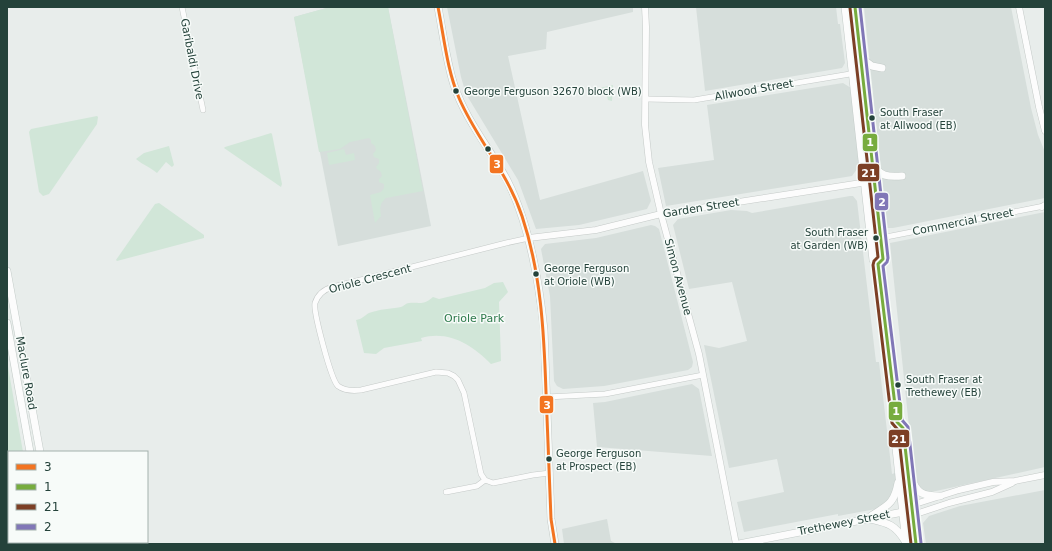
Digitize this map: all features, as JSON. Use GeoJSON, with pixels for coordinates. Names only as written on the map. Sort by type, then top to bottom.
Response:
{"type":"FeatureCollection","features":[{"type":"Feature","properties":{"kind":"main road"},"geometry":{"type":"LineString","coordinates":[[438,7],[451,75],[459,97],[508,182],[529,238],[542,309],[544,330],[550,473],[550,519],[555,544]]}},
{"type":"Feature","properties":{"kind":"main road"},"geometry":{"type":"LineString","coordinates":[[845,7],[873,260],[878,264],[897,422],[894,429],[906,543]]}},
{"type":"Feature","properties":{"kind":"main road"},"geometry":{"type":"LineString","coordinates":[[855,7],[883,259],[878,264]]}},
{"type":"Feature","properties":{"kind":"main road"},"geometry":{"type":"LineString","coordinates":[[860,57],[872,66],[882,68],[862,72]]}},
{"type":"Feature","properties":{"kind":"main road"},"geometry":{"type":"LineString","coordinates":[[872,158],[876,168],[882,175],[886,177],[902,176]]}},
{"type":"Feature","properties":{"kind":"main road","name":"Maclure Road"},"geometry":{"type":"LineString","coordinates":[[7,271],[9,294],[40,451]]}},
{"type":"Feature","properties":{"kind":"main road","name":"Maclure Road"},"geometry":{"type":"LineString","coordinates":[[7,323],[30,451]]}},
{"type":"Feature","properties":{"kind":"main road"},"geometry":{"type":"LineString","coordinates":[[897,422],[903,428],[916,544]]}},
{"type":"Feature","properties":{"kind":"main road"},"geometry":{"type":"LineString","coordinates":[[908,472],[916,488],[920,492],[929,496],[940,496]]}},
{"type":"Feature","properties":{"kind":"main road"},"geometry":{"type":"LineString","coordinates":[[867,519],[892,502],[895,496],[899,475]]}},
{"type":"Feature","properties":{"kind":"main road","name":"Trethewey Street"},"geometry":{"type":"LineString","coordinates":[[738,544],[903,512]]}},
{"type":"Feature","properties":{"kind":"main road"},"geometry":{"type":"LineString","coordinates":[[867,519],[894,526],[899,531],[906,543]]}},
{"type":"Feature","properties":{"kind":"street","name":"Garibaldi Drive"},"geometry":{"type":"LineString","coordinates":[[182,7],[203,110]]}},
{"type":"Feature","properties":{"kind":"street","name":"Simon Avenue"},"geometry":{"type":"LineString","coordinates":[[645,7],[647,146],[661,214],[703,375],[738,544]]}},
{"type":"Feature","properties":{"kind":"street"},"geometry":{"type":"LineString","coordinates":[[1019,7],[1045,131]]}},
{"type":"Feature","properties":{"kind":"street","name":"Allwood Street"},"geometry":{"type":"LineString","coordinates":[[646,99],[694,100],[862,72]]}},
{"type":"Feature","properties":{"kind":"street","name":"Garden Street"},"geometry":{"type":"LineString","coordinates":[[529,238],[596,230],[661,214],[874,181]]}},
{"type":"Feature","properties":{"kind":"street","name":"Commercial Street"},"geometry":{"type":"LineString","coordinates":[[881,238],[1044,206]]}},
{"type":"Feature","properties":{"kind":"street","name":"Oriole Crescent"},"geometry":{"type":"LineString","coordinates":[[485,480],[481,474],[464,392],[458,380],[448,373],[436,372],[361,390],[349,391],[337,385],[331,372],[316,315],[315,303],[326,289],[529,238]]}},
{"type":"Feature","properties":{"kind":"street"},"geometry":{"type":"LineString","coordinates":[[547,397],[605,394],[703,375]]}},
{"type":"Feature","properties":{"kind":"street"},"geometry":{"type":"LineString","coordinates":[[446,492],[477,486],[485,480],[493,483],[550,473]]}},
{"type":"Feature","properties":{"kind":"street","name":"Trethewey Street"},"geometry":{"type":"LineString","coordinates":[[903,512],[912,506],[940,496],[993,482],[1015,481],[1045,475]]}},
{"type":"Feature","properties":{"kind":"street","name":"Trethewey Street"},"geometry":{"type":"LineString","coordinates":[[903,512],[913,516],[949,503],[992,492],[1015,481]]}},
{"type":"Feature","properties":{"kind":"shaded area"},"geometry":{"type":"Polygon","coordinates":[[[330,7],[388,7],[431,226],[338,246],[294,17],[330,7]]]}},
{"type":"Feature","properties":{"kind":"shaded area"},"geometry":{"type":"Polygon","coordinates":[[[447,7],[633,7],[633,12],[547,32],[546,49],[508,56],[540,200],[643,171],[651,201],[647,209],[579,225],[536,229],[518,180],[466,94],[461,77],[447,7]]]}},
{"type":"Feature","properties":{"kind":"shaded area"},"geometry":{"type":"Polygon","coordinates":[[[696,7],[836,7],[838,24],[840,24],[845,63],[842,68],[705,91],[696,7]]]}},
{"type":"Feature","properties":{"kind":"shaded area"},"geometry":{"type":"Polygon","coordinates":[[[864,7],[1011,7],[1031,108],[1038,135],[1045,152],[1045,198],[887,228],[884,224],[880,190],[883,189],[864,7]]]}},
{"type":"Feature","properties":{"kind":"shaded area"},"geometry":{"type":"Polygon","coordinates":[[[843,83],[851,88],[859,169],[857,169],[852,176],[666,206],[658,168],[714,160],[707,105],[843,83]]]}},
{"type":"Feature","properties":{"kind":"shaded area"},"geometry":{"type":"Polygon","coordinates":[[[853,196],[857,201],[876,362],[879,362],[892,474],[895,473],[895,491],[885,505],[876,509],[838,516],[838,514],[744,532],[737,502],[784,492],[777,459],[729,468],[704,345],[719,348],[747,341],[732,282],[689,289],[673,225],[678,219],[731,210],[747,211],[752,213],[853,196]]]}},
{"type":"Feature","properties":{"kind":"shaded area"},"geometry":{"type":"Polygon","coordinates":[[[1045,212],[1045,467],[927,493],[915,485],[890,243],[1045,212]]]}},
{"type":"Feature","properties":{"kind":"shaded area"},"geometry":{"type":"Polygon","coordinates":[[[651,225],[659,229],[693,362],[692,367],[688,370],[604,386],[563,389],[557,386],[554,381],[550,296],[541,249],[545,244],[596,238],[651,225]]]}},
{"type":"Feature","properties":{"kind":"shaded area"},"geometry":{"type":"Polygon","coordinates":[[[692,384],[699,389],[712,456],[597,447],[593,403],[605,402],[692,384]]]}},
{"type":"Feature","properties":{"kind":"shaded area"},"geometry":{"type":"Polygon","coordinates":[[[1045,490],[1045,544],[926,544],[923,523],[929,516],[960,506],[1045,490]]]}},
{"type":"Feature","properties":{"kind":"shaded area"},"geometry":{"type":"Polygon","coordinates":[[[607,519],[611,541],[617,544],[564,544],[562,529],[607,519]]]}},
{"type":"Feature","properties":{"kind":"green space"},"geometry":{"type":"Polygon","coordinates":[[[330,7],[388,7],[423,191],[386,198],[380,206],[381,216],[375,223],[370,195],[381,192],[384,188],[384,184],[379,182],[379,179],[382,176],[381,172],[376,167],[379,163],[379,159],[374,157],[373,154],[376,150],[375,146],[371,143],[371,140],[369,138],[350,142],[340,149],[319,152],[294,17],[330,7]]]}},
{"type":"Feature","properties":{"kind":"green space"},"geometry":{"type":"Polygon","coordinates":[[[613,85],[612,101],[608,100],[607,96],[601,95],[600,88],[613,85]]]}},
{"type":"Feature","properties":{"kind":"green space"},"geometry":{"type":"Polygon","coordinates":[[[97,116],[97,124],[49,194],[43,196],[39,192],[29,132],[31,129],[97,116]]]}},
{"type":"Feature","properties":{"kind":"green space"},"geometry":{"type":"Polygon","coordinates":[[[271,133],[282,184],[281,187],[224,148],[271,133]]]}},
{"type":"Feature","properties":{"kind":"green space"},"geometry":{"type":"Polygon","coordinates":[[[169,146],[174,165],[172,167],[166,162],[157,173],[136,159],[144,153],[169,146]]]}},
{"type":"Feature","properties":{"kind":"green space"},"geometry":{"type":"Polygon","coordinates":[[[344,149],[346,155],[354,153],[355,160],[329,165],[327,153],[344,149]]]}},
{"type":"Feature","properties":{"kind":"green space"},"geometry":{"type":"Polygon","coordinates":[[[159,203],[204,235],[204,238],[117,261],[116,260],[155,204],[159,203]]]}},
{"type":"Feature","properties":{"kind":"green space","name":"Oriole Park"},"geometry":{"type":"Polygon","coordinates":[[[503,282],[508,292],[499,302],[501,361],[491,364],[468,345],[441,336],[421,338],[422,341],[384,348],[376,354],[364,353],[356,320],[369,313],[401,307],[408,303],[424,303],[433,297],[439,299],[485,288],[494,283],[503,282]]]}},
{"type":"Feature","properties":{"kind":"green space"},"geometry":{"type":"Polygon","coordinates":[[[7,361],[23,451],[8,451],[8,543],[40,544],[7,544],[7,361]]]}},
{"type":"Feature","properties":{"kind":"transit line","name":"3"},"geometry":{"type":"LineString","coordinates":[[438,7],[449,65],[459,98],[474,128],[500,170],[516,200],[522,216],[533,259],[543,325],[551,519],[555,544]]}},
{"type":"Feature","properties":{"kind":"transit line","name":"1"},"geometry":{"type":"LineString","coordinates":[[855,7],[883,259],[878,264],[897,422],[903,428],[916,544]]}},
{"type":"Feature","properties":{"kind":"transit line","name":"2"},"geometry":{"type":"LineString","coordinates":[[860,7],[888,258],[887,262],[883,266],[902,420],[908,427],[921,543]]}},
{"type":"Feature","properties":{"kind":"transit line","name":"21"},"geometry":{"type":"LineString","coordinates":[[850,8],[878,257],[874,261],[873,265],[892,423],[898,430],[911,544]]}},
{"type":"Feature","properties":{"kind":"place","name":"George Ferguson 32670 block (WB)"},"geometry":{"type":"Point","coordinates":[456,91]}},
{"type":"Feature","properties":{"kind":"place","name":"South Fraser at Allwood (EB)"},"geometry":{"type":"Point","coordinates":[872,118]}},
{"type":"Feature","properties":{"kind":"place","name":"South Fraser at Garden (WB)"},"geometry":{"type":"Point","coordinates":[876,238]}},
{"type":"Feature","properties":{"kind":"place","name":"George Ferguson at Oriole (WB)"},"geometry":{"type":"Point","coordinates":[536,274]}},
{"type":"Feature","properties":{"kind":"place","name":"South Fraser at Trethewey (EB)"},"geometry":{"type":"Point","coordinates":[898,385]}},
{"type":"Feature","properties":{"kind":"place","name":"George Ferguson at Prospect (EB)"},"geometry":{"type":"Point","coordinates":[549,459]}}]}
